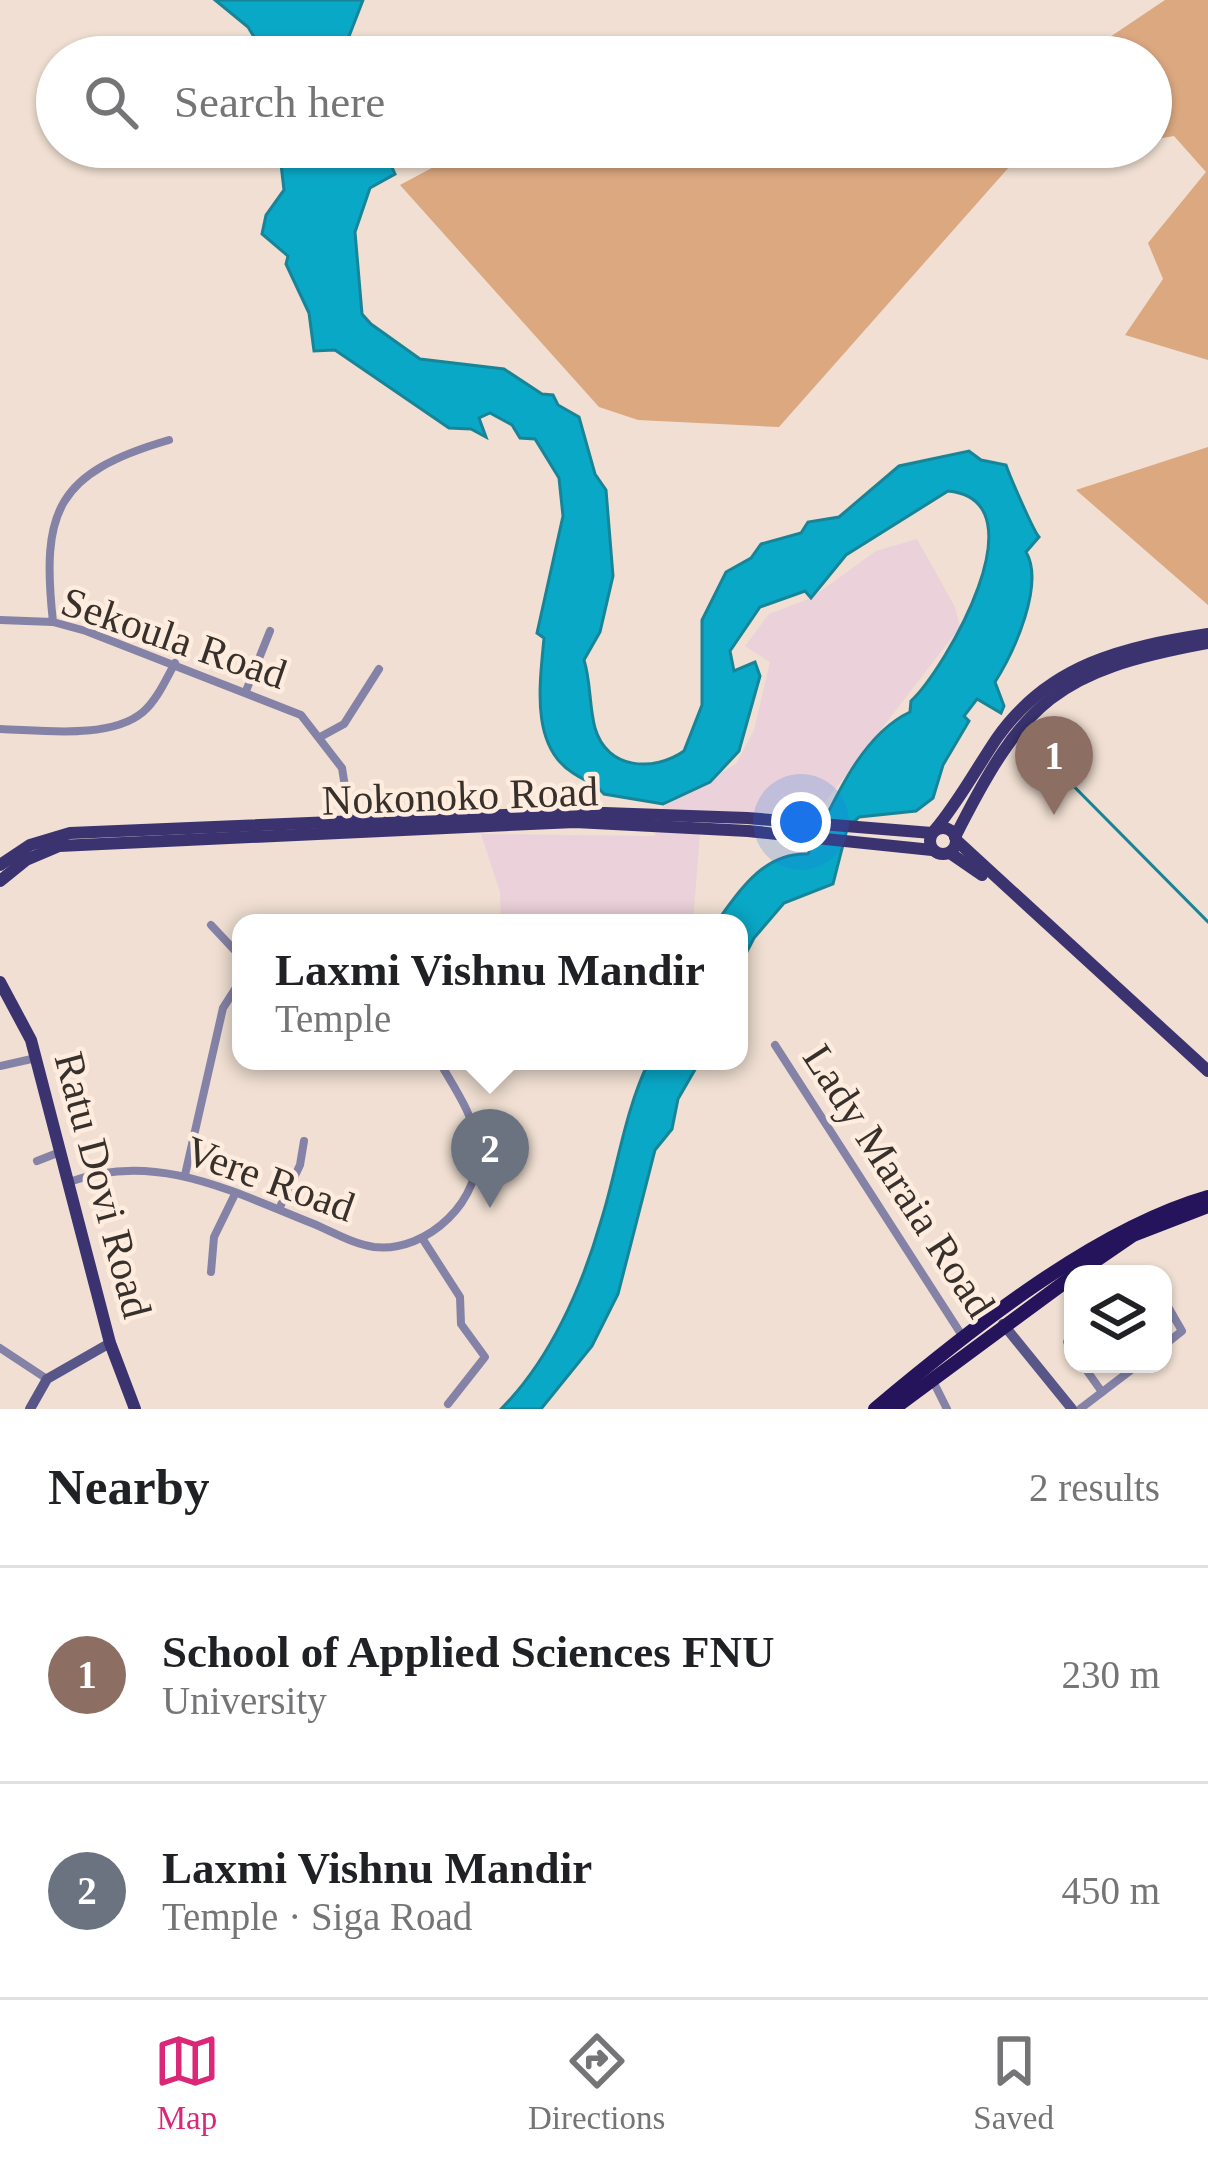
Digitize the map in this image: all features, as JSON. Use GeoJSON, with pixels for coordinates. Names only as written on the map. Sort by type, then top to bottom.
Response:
{"type":"FeatureCollection","features":[{"type":"Feature","properties":{"kind":"highway"},"geometry":{"type":"LineString","coordinates":[[875,1409],[1120,1231],[1208,1197]]}},
{"type":"Feature","properties":{"kind":"highway"},"geometry":{"type":"LineString","coordinates":[[1089,1265],[1133,1235],[1208,1206]]}},
{"type":"Feature","properties":{"kind":"highway"},"geometry":{"type":"LineString","coordinates":[[1001,1321],[1064,1281]]}},
{"type":"Feature","properties":{"kind":"highway"},"geometry":{"type":"LineString","coordinates":[[893,1409],[969,1345]]}},
{"type":"Feature","properties":{"kind":"main road"},"geometry":{"type":"LineString","coordinates":[[932,850],[933,832],[1007,725],[1051,684],[1109,652],[1208,634]]}},
{"type":"Feature","properties":{"kind":"main road"},"geometry":{"type":"LineString","coordinates":[[1208,644],[1106,666],[1045,703],[1008,739],[954,843],[1208,1071]]}},
{"type":"Feature","properties":{"kind":"main road","name":"Nokonoko Road"},"geometry":{"type":"LineString","coordinates":[[0,865],[30,845],[70,833],[612,818],[817,832],[932,850],[954,843],[946,829],[855,836]]}},
{"type":"Feature","properties":{"kind":"main road","name":"Nokonoko Road"},"geometry":{"type":"LineString","coordinates":[[0,881],[26,860],[59,847],[351,826]]}},
{"type":"Feature","properties":{"kind":"main road","name":"Ratu Dovi Road"},"geometry":{"type":"LineString","coordinates":[[0,982],[16,1004],[36,1058],[110,1343],[135,1409]]}},
{"type":"Feature","properties":{"kind":"street"},"geometry":{"type":"LineString","coordinates":[[53,622],[48,540],[59,507],[82,480],[137,449],[169,440]]}},
{"type":"Feature","properties":{"kind":"street","name":"Sekoula Road"},"geometry":{"type":"LineString","coordinates":[[0,620],[53,622],[175,663],[302,715],[342,768],[351,826]]}},
{"type":"Feature","properties":{"kind":"street"},"geometry":{"type":"LineString","coordinates":[[246,691],[270,631]]}},
{"type":"Feature","properties":{"kind":"street"},"geometry":{"type":"LineString","coordinates":[[0,729],[117,724],[146,710],[175,663]]}},
{"type":"Feature","properties":{"kind":"street"},"geometry":{"type":"LineString","coordinates":[[322,736],[344,724],[379,669]]}},
{"type":"Feature","properties":{"kind":"street"},"geometry":{"type":"LineString","coordinates":[[211,925],[232,947]]}},
{"type":"Feature","properties":{"kind":"street"},"geometry":{"type":"LineString","coordinates":[[185,1175],[223,1008],[232,994]]}},
{"type":"Feature","properties":{"kind":"street","name":"Lady Maraia Road"},"geometry":{"type":"LineString","coordinates":[[775,1046],[969,1345]]}},
{"type":"Feature","properties":{"kind":"street"},"geometry":{"type":"LineString","coordinates":[[0,1066],[36,1058]]}},
{"type":"Feature","properties":{"kind":"street"},"geometry":{"type":"LineString","coordinates":[[444,1070],[470,1119],[477,1156],[462,1201],[442,1226],[422,1238],[460,1297],[461,1324],[485,1357],[448,1404]]}},
{"type":"Feature","properties":{"kind":"street"},"geometry":{"type":"LineString","coordinates":[[279,1209],[297,1174],[304,1141]]}},
{"type":"Feature","properties":{"kind":"street"},"geometry":{"type":"LineString","coordinates":[[37,1161],[60,1152]]}},
{"type":"Feature","properties":{"kind":"street","name":"Vere Road"},"geometry":{"type":"LineString","coordinates":[[67,1182],[116,1169],[185,1175],[363,1245],[382,1247],[422,1238]]}},
{"type":"Feature","properties":{"kind":"street"},"geometry":{"type":"LineString","coordinates":[[212,1272],[214,1237],[235,1193]]}},
{"type":"Feature","properties":{"kind":"street"},"geometry":{"type":"LineString","coordinates":[[1172,1314],[1182,1331],[1172,1339]]}},
{"type":"Feature","properties":{"kind":"street"},"geometry":{"type":"LineString","coordinates":[[1001,1321],[1076,1409],[1127,1373]]}},
{"type":"Feature","properties":{"kind":"street"},"geometry":{"type":"LineString","coordinates":[[30,1409],[47,1379],[110,1343]]}},
{"type":"Feature","properties":{"kind":"street"},"geometry":{"type":"LineString","coordinates":[[0,1348],[47,1379]]}},
{"type":"Feature","properties":{"kind":"street"},"geometry":{"type":"LineString","coordinates":[[1088,1373],[1102,1392]]}},
{"type":"Feature","properties":{"kind":"street"},"geometry":{"type":"LineString","coordinates":[[932,1378],[947,1409]]}},
{"type":"Feature","properties":{"kind":"shaded area"},"geometry":{"type":"Polygon","coordinates":[[[1165,0],[1208,0],[1208,360],[1125,335],[1163,279],[1148,243],[1206,172],[1172,136],[1172,36],[1111,36],[1165,0]]]}},
{"type":"Feature","properties":{"kind":"shaded area"},"geometry":{"type":"Polygon","coordinates":[[[432,168],[1008,168],[779,427],[638,420],[599,407],[400,185],[432,168]]]}},
{"type":"Feature","properties":{"kind":"shaded area"},"geometry":{"type":"Polygon","coordinates":[[[1208,447],[1208,605],[1076,490],[1208,447]]]}},
{"type":"Feature","properties":{"kind":"shaded area"},"geometry":{"type":"Polygon","coordinates":[[[917,539],[955,607],[960,627],[815,815],[701,818],[694,914],[501,914],[500,892],[481,834],[655,836],[663,807],[736,764],[754,730],[770,662],[745,646],[769,614],[811,598],[876,551],[917,539]]]}},
{"type":"Feature","properties":{"kind":"water"},"geometry":{"type":"Polygon","coordinates":[[[215,0],[363,0],[349,36],[253,36],[215,0]]]}},
{"type":"Feature","properties":{"kind":"water"},"geometry":{"type":"Polygon","coordinates":[[[281,168],[392,168],[395,174],[370,188],[355,232],[362,314],[420,359],[504,369],[542,394],[553,395],[558,405],[579,417],[595,474],[606,490],[613,576],[600,632],[584,660],[595,728],[601,742],[621,759],[646,764],[684,751],[702,705],[702,620],[726,572],[751,558],[761,544],[801,533],[808,522],[839,517],[899,466],[969,451],[981,460],[1006,465],[1039,537],[1026,552],[1032,582],[1025,618],[995,682],[1004,706],[1001,713],[977,699],[964,716],[969,721],[943,765],[933,798],[916,811],[859,817],[847,829],[833,884],[784,903],[748,950],[748,914],[723,914],[766,866],[808,854],[862,755],[892,723],[910,712],[911,701],[963,623],[987,553],[987,523],[975,501],[948,491],[846,555],[811,598],[805,591],[760,607],[730,651],[734,671],[755,662],[760,676],[739,751],[710,782],[663,804],[604,794],[559,761],[550,747],[541,712],[544,638],[537,633],[563,516],[559,478],[535,439],[520,438],[512,425],[490,413],[479,418],[486,437],[471,429],[449,428],[335,350],[314,351],[309,313],[286,264],[288,256],[262,234],[266,215],[284,190],[281,168]]]}},
{"type":"Feature","properties":{"kind":"water"},"geometry":{"type":"Polygon","coordinates":[[[645,1070],[695,1070],[678,1099],[672,1129],[655,1150],[618,1294],[592,1346],[541,1409],[501,1409],[535,1368],[574,1297],[645,1070]]]}},
{"type":"Feature","properties":{"kind":"waterway"},"geometry":{"type":"LineString","coordinates":[[1024,736],[1208,922]]}},
{"type":"Feature","properties":{"kind":"place","name":"School of Applied Sciences FNU"},"geometry":{"type":"Point","coordinates":[1054,815]}},
{"type":"Feature","properties":{"kind":"place","name":"Laxmi Vishnu Mandir"},"geometry":{"type":"Point","coordinates":[490,1208]}}]}
